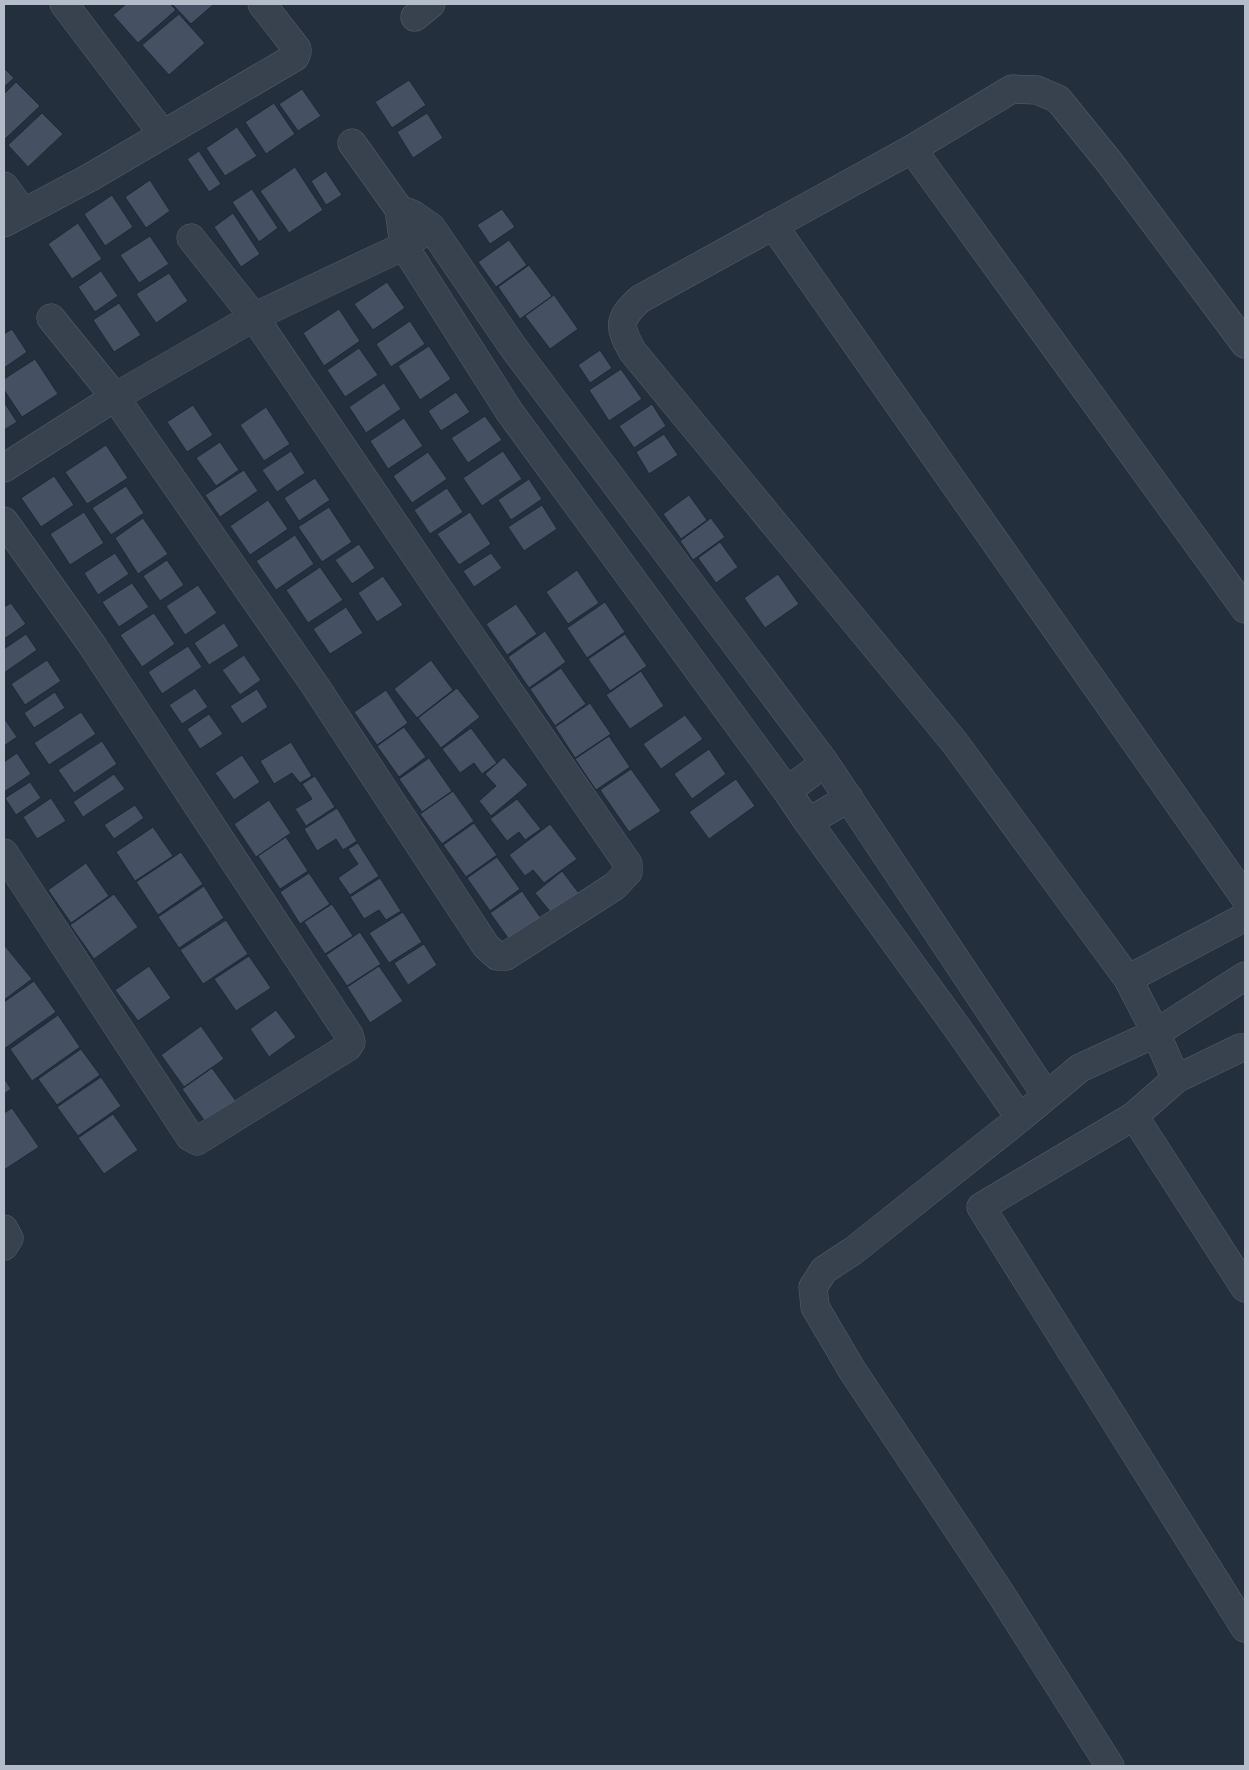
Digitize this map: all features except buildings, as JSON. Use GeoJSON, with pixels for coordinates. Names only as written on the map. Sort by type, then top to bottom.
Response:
{"type":"FeatureCollection","features":[{"type":"Feature","properties":{"kind":"street"},"geometry":{"type":"LineString","coordinates":[[64,4],[162,134]]}},
{"type":"Feature","properties":{"kind":"street"},"geometry":{"type":"LineString","coordinates":[[4,186],[13,218],[89,178],[296,55],[297,49],[262,4]]}},
{"type":"Feature","properties":{"kind":"street"},"geometry":{"type":"LineString","coordinates":[[1176,1079],[1156,1033],[1128,980],[955,743],[639,360],[622,330],[627,310],[640,299],[912,149],[1012,89],[1037,90],[1058,99],[1110,163],[1245,344]]}},
{"type":"Feature","properties":{"kind":"street"},"geometry":{"type":"LineString","coordinates":[[352,143],[399,209],[404,246],[509,411],[787,791],[1020,1118]]}},
{"type":"Feature","properties":{"kind":"street"},"geometry":{"type":"LineString","coordinates":[[912,149],[1245,609]]}},
{"type":"Feature","properties":{"kind":"street"},"geometry":{"type":"LineString","coordinates":[[399,209],[414,215],[431,227],[513,347],[826,763],[1046,1095]]}},
{"type":"Feature","properties":{"kind":"street"},"geometry":{"type":"LineString","coordinates":[[773,225],[1245,898]]}},
{"type":"Feature","properties":{"kind":"street"},"geometry":{"type":"LineString","coordinates":[[4,468],[115,397],[254,317],[404,246],[431,227]]}},
{"type":"Feature","properties":{"kind":"street"},"geometry":{"type":"LineString","coordinates":[[51,318],[115,397],[316,688],[486,946],[496,956],[506,956],[615,886],[628,872],[628,864],[254,317],[191,238]]}},
{"type":"Feature","properties":{"kind":"street"},"geometry":{"type":"LineString","coordinates":[[4,521],[92,645],[349,1034],[351,1042],[348,1047],[194,1141],[4,853]]}},
{"type":"Feature","properties":{"kind":"street"},"geometry":{"type":"LineString","coordinates":[[787,791],[826,763]]}},
{"type":"Feature","properties":{"kind":"street"},"geometry":{"type":"LineString","coordinates":[[808,822],[849,798]]}},
{"type":"Feature","properties":{"kind":"street"},"geometry":{"type":"LineString","coordinates":[[1128,980],[1245,917]]}},
{"type":"Feature","properties":{"kind":"street"},"geometry":{"type":"LineString","coordinates":[[1110,1766],[999,1591],[852,1370],[815,1306],[813,1287],[824,1270],[853,1251],[1080,1068],[1156,1033],[1245,976]]}},
{"type":"Feature","properties":{"kind":"street"},"geometry":{"type":"LineString","coordinates":[[1245,1048],[1240,1048],[1176,1079],[1134,1116],[981,1207],[1245,1628]]}},
{"type":"Feature","properties":{"kind":"street"},"geometry":{"type":"LineString","coordinates":[[1134,1116],[1245,1288]]}},
{"type":"Feature","properties":{"kind":"street"},"geometry":{"type":"LineString","coordinates":[[4,1229],[9,1238],[4,1246]]}}]}
